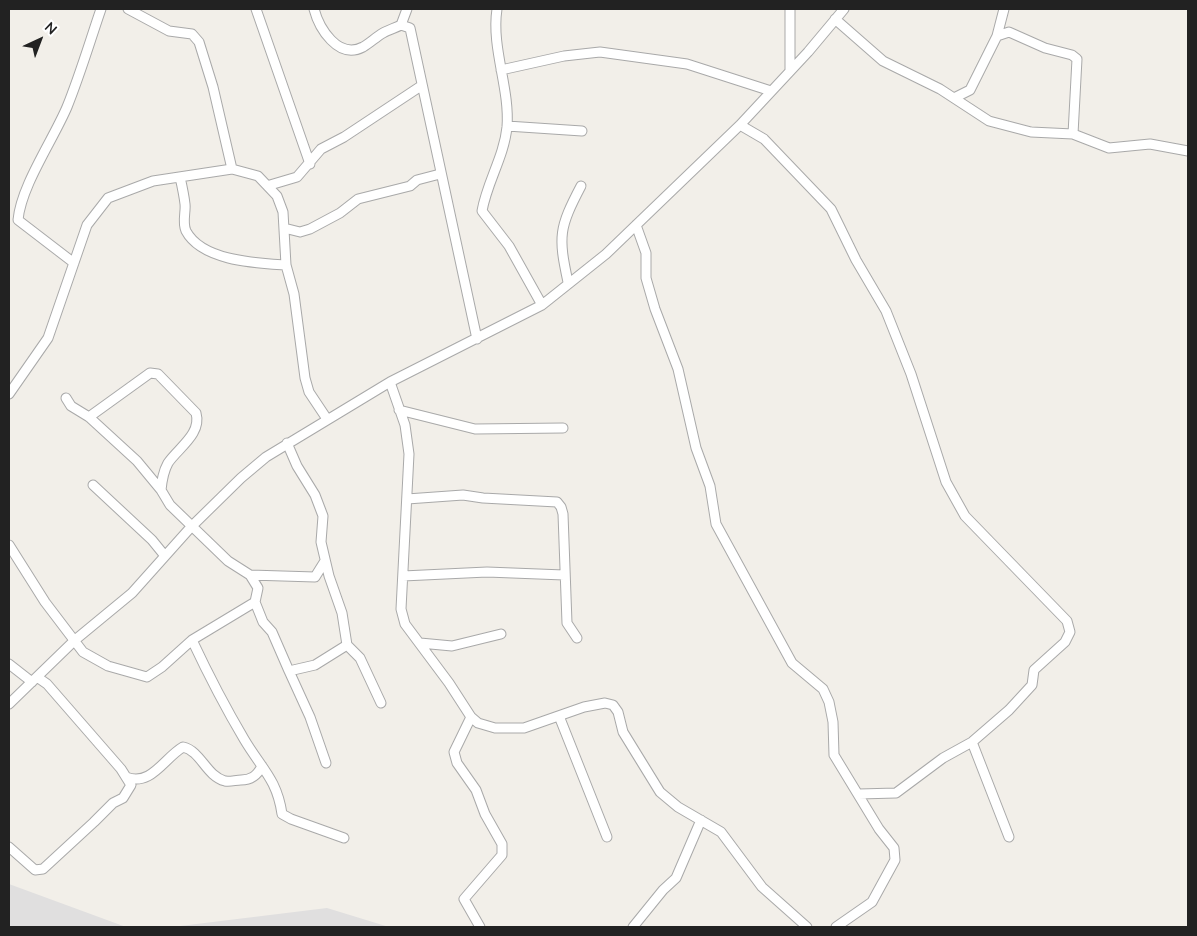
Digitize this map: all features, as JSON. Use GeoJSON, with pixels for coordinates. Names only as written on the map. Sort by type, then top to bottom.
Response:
{"type":"FeatureCollection","features":[{"type":"Feature","properties":{"kind":"street"},"geometry":{"type":"LineString","coordinates":[[74,263],[18,220],[19,211],[30,184],[67,108],[101,9]]}},
{"type":"Feature","properties":{"kind":"street"},"geometry":{"type":"LineString","coordinates":[[128,9],[169,31],[192,34],[199,42],[213,87],[232,170]]}},
{"type":"Feature","properties":{"kind":"street"},"geometry":{"type":"LineString","coordinates":[[256,9],[310,164]]}},
{"type":"Feature","properties":{"kind":"street"},"geometry":{"type":"LineString","coordinates":[[314,9],[318,26],[333,42],[352,50],[363,48],[382,33],[401,25],[410,28],[477,339]]}},
{"type":"Feature","properties":{"kind":"street"},"geometry":{"type":"LineString","coordinates":[[401,25],[407,9]]}},
{"type":"Feature","properties":{"kind":"street"},"geometry":{"type":"LineString","coordinates":[[497,9],[497,31],[507,126],[501,157],[482,211],[509,246],[542,305]]}},
{"type":"Feature","properties":{"kind":"street"},"geometry":{"type":"LineString","coordinates":[[790,9],[790,71]]}},
{"type":"Feature","properties":{"kind":"street"},"geometry":{"type":"LineString","coordinates":[[9,704],[75,640],[132,593],[191,527],[240,478],[287,443],[390,382],[542,305],[568,282],[606,254],[740,125],[844,9]]}},
{"type":"Feature","properties":{"kind":"street"},"geometry":{"type":"LineString","coordinates":[[954,98],[970,90],[996,36],[1004,9]]}},
{"type":"Feature","properties":{"kind":"street"},"geometry":{"type":"LineString","coordinates":[[836,19],[883,61],[954,98],[989,121],[1031,132],[1072,134],[1109,148],[1150,144],[1188,151]]}},
{"type":"Feature","properties":{"kind":"street"},"geometry":{"type":"LineString","coordinates":[[996,36],[1009,32],[1045,48],[1072,55],[1077,60],[1072,134]]}},
{"type":"Feature","properties":{"kind":"street"},"geometry":{"type":"LineString","coordinates":[[501,70],[564,56],[600,52],[687,64],[771,91]]}},
{"type":"Feature","properties":{"kind":"street"},"geometry":{"type":"LineString","coordinates":[[270,185],[297,177],[310,164],[321,148],[344,137],[421,86]]}},
{"type":"Feature","properties":{"kind":"street"},"geometry":{"type":"LineString","coordinates":[[740,125],[764,139],[831,209],[856,260],[886,311],[911,374],[946,482],[965,516],[1067,622],[1070,632],[1065,642],[1034,670],[1032,685],[1009,710],[972,742],[943,758],[896,793],[859,794]]}},
{"type":"Feature","properties":{"kind":"street"},"geometry":{"type":"LineString","coordinates":[[507,126],[582,131]]}},
{"type":"Feature","properties":{"kind":"street"},"geometry":{"type":"LineString","coordinates":[[9,394],[48,338],[87,225],[108,198],[153,181],[232,170],[258,176],[270,185],[277,196],[282,212],[286,265],[294,294],[305,378],[309,392],[327,419]]}},
{"type":"Feature","properties":{"kind":"street"},"geometry":{"type":"LineString","coordinates":[[284,228],[300,232],[310,229],[340,213],[358,199],[410,186],[417,180],[440,174]]}},
{"type":"Feature","properties":{"kind":"street"},"geometry":{"type":"LineString","coordinates":[[180,177],[185,206],[186,230],[193,239],[212,252],[240,262],[286,265]]}},
{"type":"Feature","properties":{"kind":"street"},"geometry":{"type":"LineString","coordinates":[[568,282],[561,249],[562,230],[565,217],[581,186]]}},
{"type":"Feature","properties":{"kind":"street"},"geometry":{"type":"LineString","coordinates":[[636,225],[646,252],[646,278],[654,309],[678,369],[696,448],[710,486],[716,524],[792,664],[823,689],[830,702],[834,755],[879,830],[894,848],[895,860],[872,902],[836,927]]}},
{"type":"Feature","properties":{"kind":"street"},"geometry":{"type":"LineString","coordinates":[[89,417],[150,373],[158,374],[196,414],[197,419],[192,435],[169,462],[162,478],[162,490]]}},
{"type":"Feature","properties":{"kind":"street"},"geometry":{"type":"LineString","coordinates":[[390,382],[405,425],[409,454],[400,609],[405,624],[471,717],[478,723],[495,728],[524,728],[584,707],[605,703],[613,705],[618,712],[623,732],[660,792],[678,808],[721,832],[762,886],[807,927]]}},
{"type":"Feature","properties":{"kind":"street"},"geometry":{"type":"LineString","coordinates":[[66,398],[71,406],[89,417],[137,461],[162,490],[170,505],[191,527],[228,561],[250,575],[258,588],[255,602],[263,622],[272,632],[310,717],[326,763]]}},
{"type":"Feature","properties":{"kind":"street"},"geometry":{"type":"LineString","coordinates":[[399,410],[475,429],[563,428]]}},
{"type":"Feature","properties":{"kind":"street"},"geometry":{"type":"LineString","coordinates":[[287,443],[297,466],[315,495],[323,516],[321,542],[331,583],[342,614],[347,644],[360,658],[380,703]]}},
{"type":"Feature","properties":{"kind":"street"},"geometry":{"type":"LineString","coordinates":[[93,485],[152,540],[164,556]]}},
{"type":"Feature","properties":{"kind":"street"},"geometry":{"type":"LineString","coordinates":[[407,499],[463,495],[557,502],[563,514],[567,623],[577,638]]}},
{"type":"Feature","properties":{"kind":"street"},"geometry":{"type":"LineString","coordinates":[[9,545],[45,602],[83,652],[108,666],[147,677],[162,667],[192,640],[255,602]]}},
{"type":"Feature","properties":{"kind":"street"},"geometry":{"type":"LineString","coordinates":[[315,578],[325,561]]}},
{"type":"Feature","properties":{"kind":"street"},"geometry":{"type":"LineString","coordinates":[[403,576],[488,572],[564,575]]}},
{"type":"Feature","properties":{"kind":"street"},"geometry":{"type":"LineString","coordinates":[[250,575],[315,578],[331,583]]}},
{"type":"Feature","properties":{"kind":"street"},"geometry":{"type":"LineString","coordinates":[[420,643],[452,646],[501,634]]}},
{"type":"Feature","properties":{"kind":"street"},"geometry":{"type":"LineString","coordinates":[[192,640],[219,696],[262,766],[274,781],[279,794],[282,814],[290,819],[344,838]]}},
{"type":"Feature","properties":{"kind":"street"},"geometry":{"type":"LineString","coordinates":[[289,671],[315,665],[347,644]]}},
{"type":"Feature","properties":{"kind":"street"},"geometry":{"type":"LineString","coordinates":[[9,664],[47,684],[131,785],[122,798],[113,803],[43,869],[35,870],[9,847]]}},
{"type":"Feature","properties":{"kind":"street"},"geometry":{"type":"LineString","coordinates":[[559,716],[607,837]]}},
{"type":"Feature","properties":{"kind":"street"},"geometry":{"type":"LineString","coordinates":[[471,717],[454,752],[457,763],[476,790],[485,814],[502,844],[502,855],[464,899],[480,927]]}},
{"type":"Feature","properties":{"kind":"street"},"geometry":{"type":"LineString","coordinates":[[972,742],[1009,837]]}},
{"type":"Feature","properties":{"kind":"street"},"geometry":{"type":"LineString","coordinates":[[126,777],[139,781],[150,776],[183,747],[190,749],[208,770],[225,781],[248,780],[258,774],[262,766]]}},
{"type":"Feature","properties":{"kind":"street"},"geometry":{"type":"LineString","coordinates":[[633,927],[663,890],[676,878],[701,820]]}},
{"type":"Feature","properties":{"kind":"shaded area"},"geometry":{"type":"Polygon","coordinates":[[[9,884],[126,927],[9,927],[9,884]]]}},
{"type":"Feature","properties":{"kind":"shaded area"},"geometry":{"type":"Polygon","coordinates":[[[327,908],[389,927],[172,927],[327,908]]]}}]}
